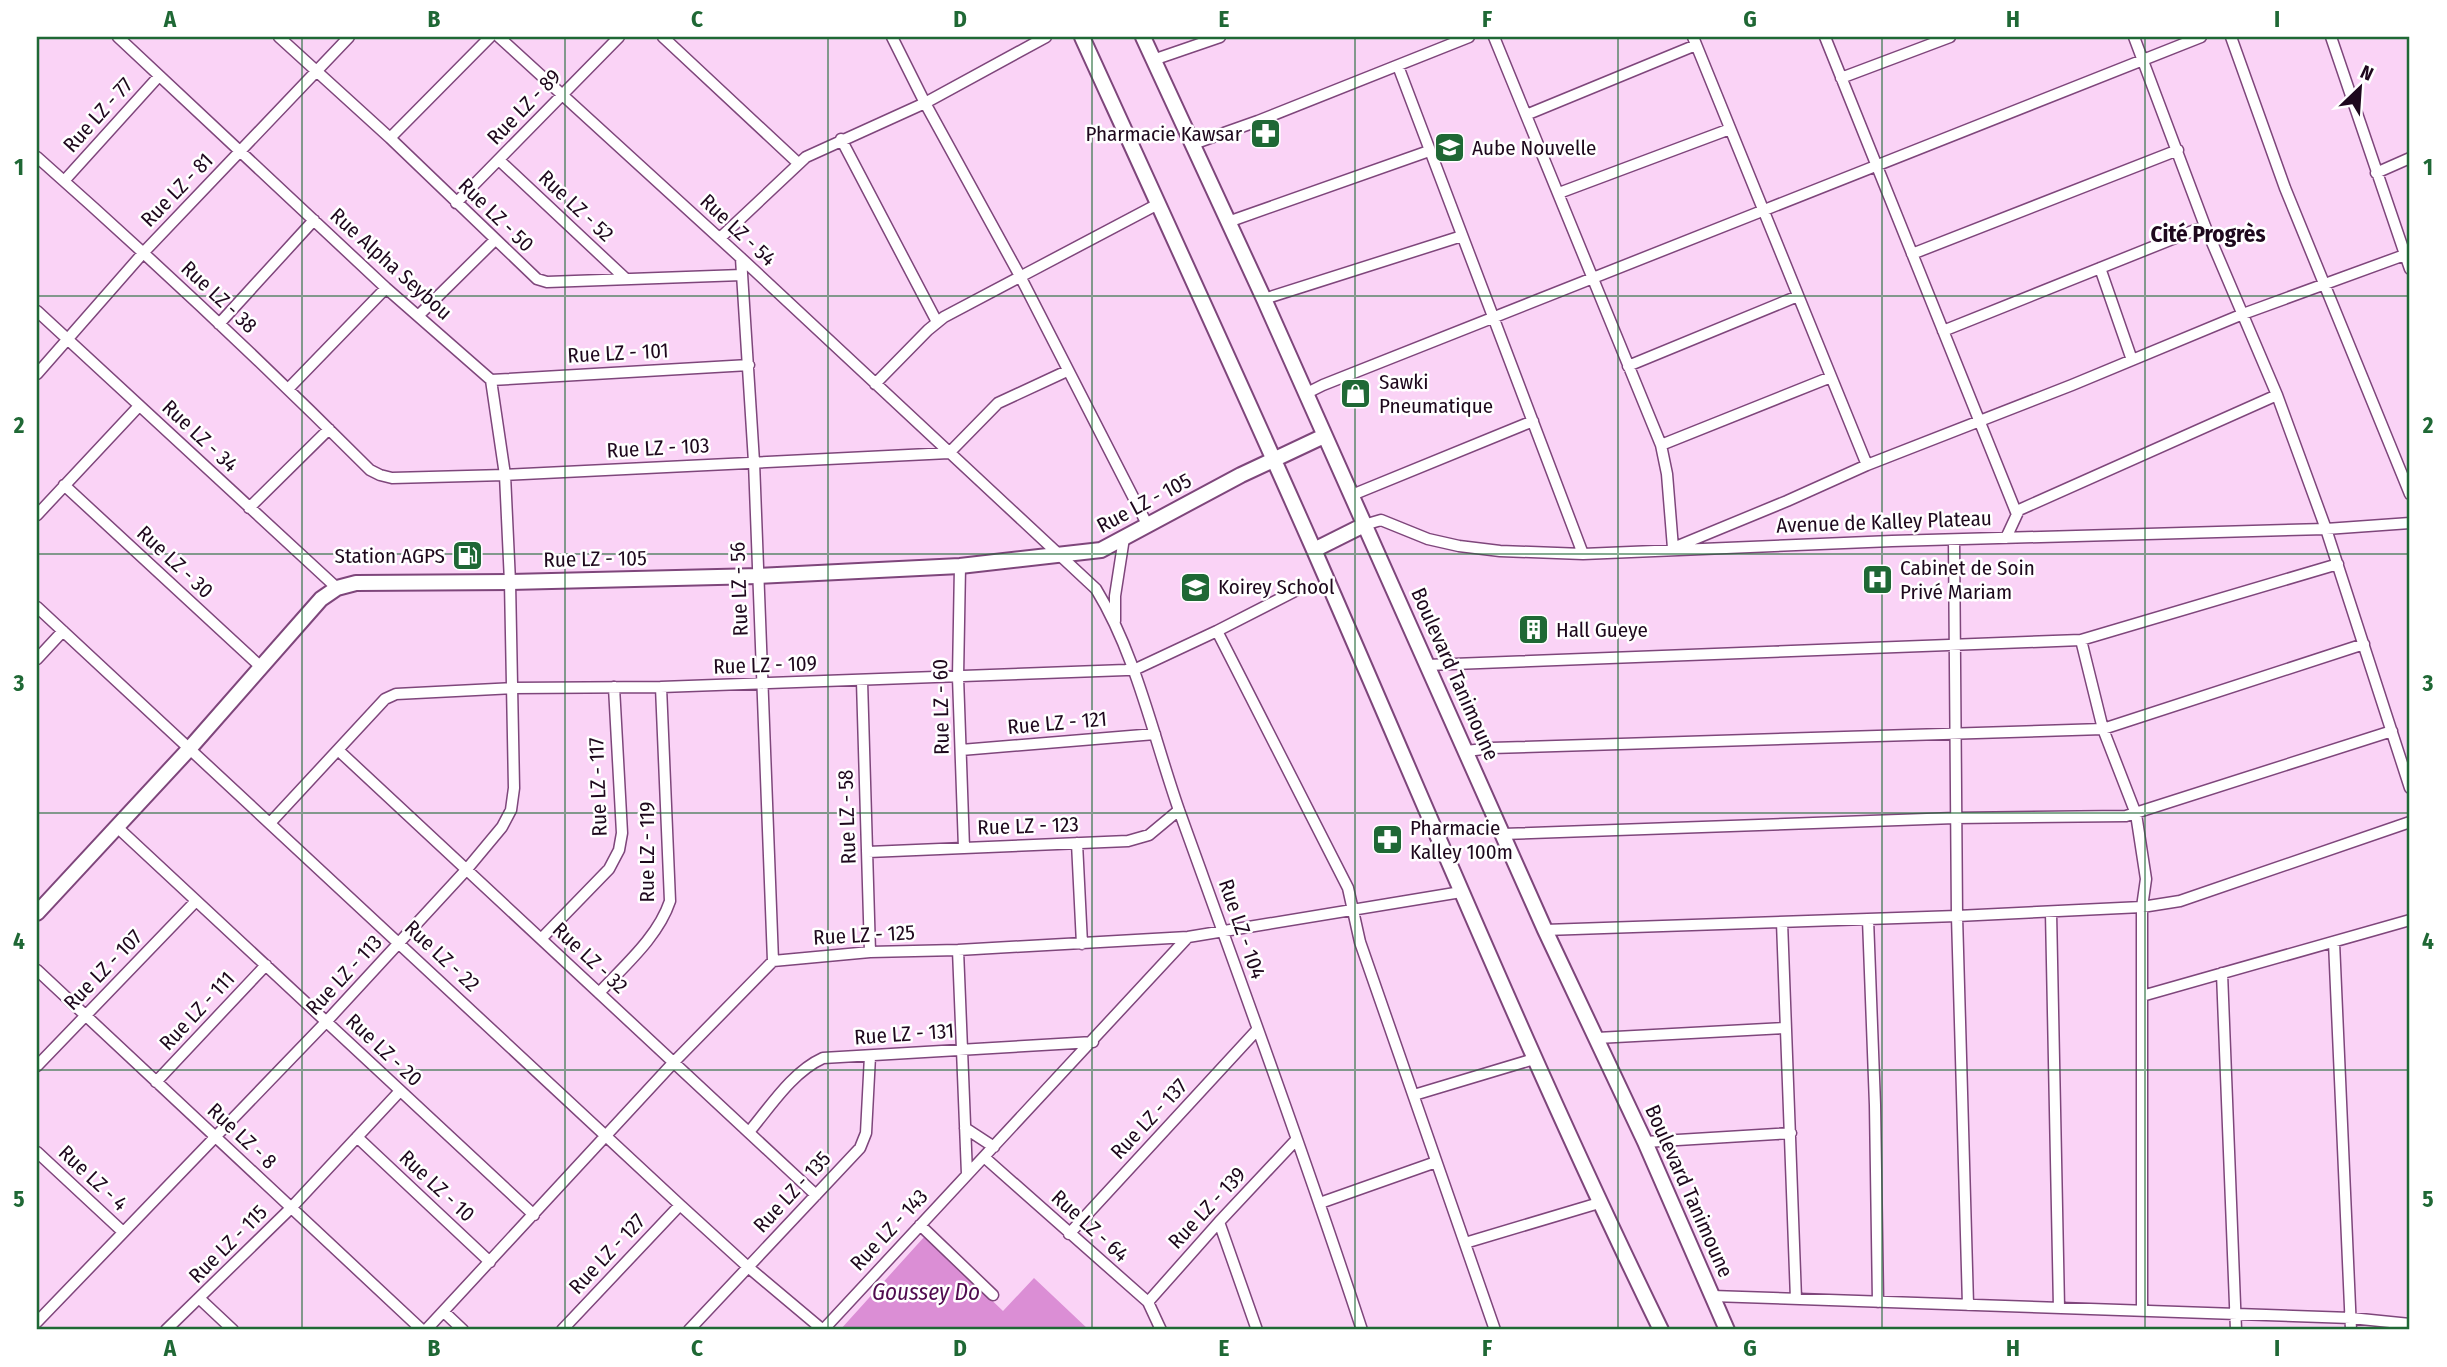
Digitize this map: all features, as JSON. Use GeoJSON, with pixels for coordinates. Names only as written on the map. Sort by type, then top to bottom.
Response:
{"type":"FeatureCollection","features":[{"type":"Feature","properties":{"kind":"main road"},"geometry":{"type":"LineString","coordinates":[[1082,37],[1314,550],[1534,1059],[1599,1203],[1661,1330]]}},
{"type":"Feature","properties":{"kind":"main road","name":"Boulevard Tanimoune"},"geometry":{"type":"LineString","coordinates":[[1143,37],[1264,299],[1545,930],[1645,1142],[1727,1330]]}},
{"type":"Feature","properties":{"kind":"main road","name":"Rue LZ - 105"},"geometry":{"type":"LineString","coordinates":[[337,588],[356,583],[759,576],[960,566],[1101,550],[1241,474],[1324,436]]}},
{"type":"Feature","properties":{"kind":"main road"},"geometry":{"type":"LineString","coordinates":[[1314,550],[1364,525]]}},
{"type":"Feature","properties":{"kind":"main road"},"geometry":{"type":"LineString","coordinates":[[37,913],[190,748],[321,599],[337,588]]}},
{"type":"Feature","properties":{"kind":"street","name":"Rue Alpha Seybou"},"geometry":{"type":"LineString","coordinates":[[118,37],[386,288],[491,380]]}},
{"type":"Feature","properties":{"kind":"street","name":"Rue LZ - 50"},"geometry":{"type":"LineString","coordinates":[[279,37],[390,138],[537,279],[547,282],[742,275]]}},
{"type":"Feature","properties":{"kind":"street","name":"Rue LZ - 81"},"geometry":{"type":"LineString","coordinates":[[37,374],[144,253],[349,37]]}},
{"type":"Feature","properties":{"kind":"street"},"geometry":{"type":"LineString","coordinates":[[390,138],[490,37]]}},
{"type":"Feature","properties":{"kind":"street","name":"Rue LZ - 54"},"geometry":{"type":"LineString","coordinates":[[499,37],[1061,555]]}},
{"type":"Feature","properties":{"kind":"street","name":"Rue LZ - 89"},"geometry":{"type":"LineString","coordinates":[[456,203],[619,37]]}},
{"type":"Feature","properties":{"kind":"street"},"geometry":{"type":"LineString","coordinates":[[663,37],[798,163]]}},
{"type":"Feature","properties":{"kind":"street"},"geometry":{"type":"LineString","coordinates":[[892,37],[1020,276],[1148,526]]}},
{"type":"Feature","properties":{"kind":"street"},"geometry":{"type":"LineString","coordinates":[[720,238],[798,163],[841,139],[925,103],[1045,37]]}},
{"type":"Feature","properties":{"kind":"street"},"geometry":{"type":"LineString","coordinates":[[1153,60],[1220,37]]}},
{"type":"Feature","properties":{"kind":"street"},"geometry":{"type":"LineString","coordinates":[[1193,144],[1469,37]]}},
{"type":"Feature","properties":{"kind":"street"},"geometry":{"type":"LineString","coordinates":[[1493,37],[1661,445],[1667,474],[1673,548],[1787,502],[1867,465],[2243,314],[2324,282],[2407,254]]}},
{"type":"Feature","properties":{"kind":"street"},"geometry":{"type":"LineString","coordinates":[[1825,37],[2016,512],[2006,538]]}},
{"type":"Feature","properties":{"kind":"street"},"geometry":{"type":"LineString","coordinates":[[2134,37],[2205,226],[2277,395],[2338,564],[2410,788]]}},
{"type":"Feature","properties":{"kind":"street"},"geometry":{"type":"LineString","coordinates":[[1305,394],[1876,164],[2201,37]]}},
{"type":"Feature","properties":{"kind":"street"},"geometry":{"type":"LineString","coordinates":[[2231,37],[2285,188],[2410,494]]}},
{"type":"Feature","properties":{"kind":"street"},"geometry":{"type":"LineString","coordinates":[[2331,37],[2410,269]]}},
{"type":"Feature","properties":{"kind":"street"},"geometry":{"type":"LineString","coordinates":[[1841,78],[1946,38]]}},
{"type":"Feature","properties":{"kind":"street"},"geometry":{"type":"LineString","coordinates":[[1526,115],[1694,41],[1867,465]]}},
{"type":"Feature","properties":{"kind":"street"},"geometry":{"type":"LineString","coordinates":[[1398,66],[1583,554]]}},
{"type":"Feature","properties":{"kind":"street","name":"Rue LZ - 77"},"geometry":{"type":"LineString","coordinates":[[64,181],[159,76]]}},
{"type":"Feature","properties":{"kind":"street"},"geometry":{"type":"LineString","coordinates":[[1559,193],[1730,129]]}},
{"type":"Feature","properties":{"kind":"street"},"geometry":{"type":"LineString","coordinates":[[841,139],[937,322]]}},
{"type":"Feature","properties":{"kind":"street"},"geometry":{"type":"LineString","coordinates":[[1912,254],[2178,150]]}},
{"type":"Feature","properties":{"kind":"street"},"geometry":{"type":"LineString","coordinates":[[1228,222],[1429,151]]}},
{"type":"Feature","properties":{"kind":"street","name":"Rue LZ - 38"},"geometry":{"type":"LineString","coordinates":[[37,157],[289,388],[370,470]]}},
{"type":"Feature","properties":{"kind":"street"},"geometry":{"type":"LineString","coordinates":[[2376,173],[2410,158]]}},
{"type":"Feature","properties":{"kind":"street","name":"Rue LZ - 52"},"geometry":{"type":"LineString","coordinates":[[499,160],[626,279]]}},
{"type":"Feature","properties":{"kind":"street"},"geometry":{"type":"LineString","coordinates":[[875,384],[937,322],[1158,204]]}},
{"type":"Feature","properties":{"kind":"street"},"geometry":{"type":"LineString","coordinates":[[219,324],[314,220]]}},
{"type":"Feature","properties":{"kind":"street"},"geometry":{"type":"LineString","coordinates":[[1943,331],[2205,226]]}},
{"type":"Feature","properties":{"kind":"street"},"geometry":{"type":"LineString","coordinates":[[1264,299],[1462,236]]}},
{"type":"Feature","properties":{"kind":"street"},"geometry":{"type":"LineString","coordinates":[[419,315],[495,240]]}},
{"type":"Feature","properties":{"kind":"street","name":"Rue LZ - 56"},"geometry":{"type":"LineString","coordinates":[[741,258],[754,462],[773,961]]}},
{"type":"Feature","properties":{"kind":"street"},"geometry":{"type":"LineString","coordinates":[[2100,268],[2132,360]]}},
{"type":"Feature","properties":{"kind":"street"},"geometry":{"type":"LineString","coordinates":[[289,388],[386,288]]}},
{"type":"Feature","properties":{"kind":"street"},"geometry":{"type":"LineString","coordinates":[[1628,366],[1798,296]]}},
{"type":"Feature","properties":{"kind":"street","name":"Rue LZ - 34"},"geometry":{"type":"LineString","coordinates":[[37,311],[337,588]]}},
{"type":"Feature","properties":{"kind":"street","name":"Rue LZ - 101"},"geometry":{"type":"LineString","coordinates":[[491,380],[748,365]]}},
{"type":"Feature","properties":{"kind":"street"},"geometry":{"type":"LineString","coordinates":[[949,453],[998,403],[1068,371]]}},
{"type":"Feature","properties":{"kind":"street"},"geometry":{"type":"LineString","coordinates":[[1661,445],[1831,377]]}},
{"type":"Feature","properties":{"kind":"street"},"geometry":{"type":"LineString","coordinates":[[491,380],[505,475],[510,582]]}},
{"type":"Feature","properties":{"kind":"street"},"geometry":{"type":"LineString","coordinates":[[2016,512],[2277,395]]}},
{"type":"Feature","properties":{"kind":"street"},"geometry":{"type":"LineString","coordinates":[[37,515],[139,406]]}},
{"type":"Feature","properties":{"kind":"street"},"geometry":{"type":"LineString","coordinates":[[1352,495],[1533,421]]}},
{"type":"Feature","properties":{"kind":"street"},"geometry":{"type":"LineString","coordinates":[[249,508],[329,429]]}},
{"type":"Feature","properties":{"kind":"street","name":"Rue LZ - 103"},"geometry":{"type":"LineString","coordinates":[[370,470],[392,478],[505,475],[949,453]]}},
{"type":"Feature","properties":{"kind":"street","name":"Rue LZ - 30"},"geometry":{"type":"LineString","coordinates":[[64,485],[261,667]]}},
{"type":"Feature","properties":{"kind":"street","name":"Avenue de Kalley Plateau"},"geometry":{"type":"LineString","coordinates":[[1364,525],[1381,520],[1428,540],[1459,546],[1500,551],[1583,554],[1673,548],[2326,529],[2410,523]]}},
{"type":"Feature","properties":{"kind":"street"},"geometry":{"type":"LineString","coordinates":[[1115,626],[1115,596],[1124,538]]}},
{"type":"Feature","properties":{"kind":"street"},"geometry":{"type":"LineString","coordinates":[[1954,540],[1955,818],[1968,1305]]}},
{"type":"Feature","properties":{"kind":"street","name":"Rue LZ - 104"},"geometry":{"type":"LineString","coordinates":[[1061,555],[1096,589],[1115,626],[1132,669],[1179,810],[1320,1202],[1362,1330]]}},
{"type":"Feature","properties":{"kind":"street"},"geometry":{"type":"LineString","coordinates":[[1427,665],[2081,640],[2338,564]]}},
{"type":"Feature","properties":{"kind":"street","name":"Rue LZ - 60"},"geometry":{"type":"LineString","coordinates":[[960,566],[958,677],[964,848]]}},
{"type":"Feature","properties":{"kind":"street","name":"Rue LZ - 113"},"geometry":{"type":"LineString","coordinates":[[37,1322],[326,1022],[467,869],[502,827],[511,810],[514,788],[510,582]]}},
{"type":"Feature","properties":{"kind":"street","name":"Rue LZ - 109"},"geometry":{"type":"LineString","coordinates":[[270,823],[390,695],[513,688],[862,681],[1132,669],[1217,631],[1299,589]]}},
{"type":"Feature","properties":{"kind":"street","name":"Rue LZ - 22"},"geometry":{"type":"LineString","coordinates":[[37,607],[680,1205],[823,1330]]}},
{"type":"Feature","properties":{"kind":"street"},"geometry":{"type":"LineString","coordinates":[[37,659],[63,631]]}},
{"type":"Feature","properties":{"kind":"street"},"geometry":{"type":"LineString","coordinates":[[1217,631],[1348,888],[1360,942],[1494,1330]]}},
{"type":"Feature","properties":{"kind":"street"},"geometry":{"type":"LineString","coordinates":[[2081,640],[2103,729],[2136,814],[2146,879],[2142,996],[2142,1310]]}},
{"type":"Feature","properties":{"kind":"street"},"geometry":{"type":"LineString","coordinates":[[1467,751],[2103,729],[2364,645]]}},
{"type":"Feature","properties":{"kind":"street","name":"Rue LZ - 58"},"geometry":{"type":"LineString","coordinates":[[862,681],[870,951]]}},
{"type":"Feature","properties":{"kind":"street","name":"Rue LZ - 117"},"geometry":{"type":"LineString","coordinates":[[541,939],[609,869],[619,850],[622,833],[614,687]]}},
{"type":"Feature","properties":{"kind":"street","name":"Rue LZ - 119"},"geometry":{"type":"LineString","coordinates":[[599,993],[653,934],[664,919],[670,901],[661,687]]}},
{"type":"Feature","properties":{"kind":"street"},"geometry":{"type":"LineString","coordinates":[[1503,834],[2136,814],[2392,731]]}},
{"type":"Feature","properties":{"kind":"street","name":"Rue LZ - 121"},"geometry":{"type":"LineString","coordinates":[[961,750],[1155,734]]}},
{"type":"Feature","properties":{"kind":"street","name":"Rue LZ - 32"},"geometry":{"type":"LineString","coordinates":[[338,750],[816,1195]]}},
{"type":"Feature","properties":{"kind":"street","name":"Rue LZ - 123"},"geometry":{"type":"LineString","coordinates":[[868,852],[1140,839],[1161,827],[1179,810]]}},
{"type":"Feature","properties":{"kind":"street"},"geometry":{"type":"LineString","coordinates":[[1545,930],[2143,907],[2180,901],[2410,822]]}},
{"type":"Feature","properties":{"kind":"street","name":"Rue LZ - 20"},"geometry":{"type":"LineString","coordinates":[[117,827],[534,1215]]}},
{"type":"Feature","properties":{"kind":"street"},"geometry":{"type":"LineString","coordinates":[[1077,843],[1082,944]]}},
{"type":"Feature","properties":{"kind":"street","name":"Rue LZ - 125"},"geometry":{"type":"LineString","coordinates":[[773,961],[870,951],[958,950],[1188,937],[1461,892]]}},
{"type":"Feature","properties":{"kind":"street","name":"Rue LZ - 107"},"geometry":{"type":"LineString","coordinates":[[37,1066],[196,901]]}},
{"type":"Feature","properties":{"kind":"street"},"geometry":{"type":"LineString","coordinates":[[2051,912],[2059,1308]]}},
{"type":"Feature","properties":{"kind":"street"},"geometry":{"type":"LineString","coordinates":[[1868,919],[1876,1116],[1878,1302]]}},
{"type":"Feature","properties":{"kind":"street"},"geometry":{"type":"LineString","coordinates":[[2142,996],[2410,920]]}},
{"type":"Feature","properties":{"kind":"street"},"geometry":{"type":"LineString","coordinates":[[1782,922],[1796,1299]]}},
{"type":"Feature","properties":{"kind":"street"},"geometry":{"type":"LineString","coordinates":[[984,1157],[1188,937]]}},
{"type":"Feature","properties":{"kind":"street"},"geometry":{"type":"LineString","coordinates":[[2334,942],[2351,1330]]}},
{"type":"Feature","properties":{"kind":"street"},"geometry":{"type":"LineString","coordinates":[[958,950],[967,1174]]}},
{"type":"Feature","properties":{"kind":"street"},"geometry":{"type":"LineString","coordinates":[[424,1330],[444,1312],[674,1062],[773,961]]}},
{"type":"Feature","properties":{"kind":"street","name":"Rue LZ - 111"},"geometry":{"type":"LineString","coordinates":[[156,1082],[266,965]]}},
{"type":"Feature","properties":{"kind":"street","name":"Rue LZ - 8"},"geometry":{"type":"LineString","coordinates":[[37,970],[424,1330]]}},
{"type":"Feature","properties":{"kind":"street"},"geometry":{"type":"LineString","coordinates":[[2222,973],[2236,1330]]}},
{"type":"Feature","properties":{"kind":"street"},"geometry":{"type":"LineString","coordinates":[[1597,1038],[1784,1028]]}},
{"type":"Feature","properties":{"kind":"street","name":"Rue LZ - 137"},"geometry":{"type":"LineString","coordinates":[[1069,1234],[1257,1030]]}},
{"type":"Feature","properties":{"kind":"street","name":"Rue LZ - 131"},"geometry":{"type":"LineString","coordinates":[[749,1132],[811,1063],[823,1058],[1093,1042]]}},
{"type":"Feature","properties":{"kind":"street","name":"Rue LZ - 135"},"geometry":{"type":"LineString","coordinates":[[689,1330],[860,1148],[866,1133],[870,1056]]}},
{"type":"Feature","properties":{"kind":"street"},"geometry":{"type":"LineString","coordinates":[[1414,1095],[1534,1059]]}},
{"type":"Feature","properties":{"kind":"street","name":"Rue LZ - 115"},"geometry":{"type":"LineString","coordinates":[[166,1330],[291,1208],[400,1091]]}},
{"type":"Feature","properties":{"kind":"street"},"geometry":{"type":"LineString","coordinates":[[965,1128],[994,1147]]}},
{"type":"Feature","properties":{"kind":"street"},"geometry":{"type":"LineString","coordinates":[[1645,1142],[1791,1133]]}},
{"type":"Feature","properties":{"kind":"street","name":"Rue LZ - 10"},"geometry":{"type":"LineString","coordinates":[[357,1137],[490,1262]]}},
{"type":"Feature","properties":{"kind":"street","name":"Rue LZ - 139"},"geometry":{"type":"LineString","coordinates":[[1148,1302],[1296,1140]]}},
{"type":"Feature","properties":{"kind":"street","name":"Rue LZ - 4"},"geometry":{"type":"LineString","coordinates":[[37,1152],[123,1232]]}},
{"type":"Feature","properties":{"kind":"street","name":"Rue LZ - 64"},"geometry":{"type":"LineString","coordinates":[[984,1157],[1148,1302],[1161,1330]]}},
{"type":"Feature","properties":{"kind":"street","name":"Rue LZ - 143"},"geometry":{"type":"LineString","coordinates":[[823,1330],[984,1157]]}},
{"type":"Feature","properties":{"kind":"street"},"geometry":{"type":"LineString","coordinates":[[1320,1202],[1436,1162]]}},
{"type":"Feature","properties":{"kind":"street"},"geometry":{"type":"LineString","coordinates":[[1465,1243],[1599,1203]]}},
{"type":"Feature","properties":{"kind":"street","name":"Rue LZ - 127"},"geometry":{"type":"LineString","coordinates":[[562,1330],[680,1205]]}},
{"type":"Feature","properties":{"kind":"street"},"geometry":{"type":"LineString","coordinates":[[1219,1222],[1257,1330]]}},
{"type":"Feature","properties":{"kind":"street"},"geometry":{"type":"LineString","coordinates":[[920,1225],[993,1295]]}},
{"type":"Feature","properties":{"kind":"street"},"geometry":{"type":"LineString","coordinates":[[1712,1296],[2351,1318],[2410,1324]]}},
{"type":"Feature","properties":{"kind":"street"},"geometry":{"type":"LineString","coordinates":[[200,1299],[233,1330]]}},
{"type":"Feature","properties":{"kind":"street"},"geometry":{"type":"LineString","coordinates":[[444,1312],[463,1330]]}},
{"type":"Feature","properties":{"kind":"water","name":"Goussey Do"},"geometry":{"type":"Polygon","coordinates":[[[925,1236],[1003,1311],[1034,1278],[1089,1330],[840,1330],[925,1236]]]}},
{"type":"Feature","properties":{"kind":"place","name":"Pharmacie Kawsar"},"geometry":{"type":"Point","coordinates":[1265,134]}},
{"type":"Feature","properties":{"kind":"place","name":"Aube Nouvelle"},"geometry":{"type":"Point","coordinates":[1449,148]}},
{"type":"Feature","properties":{"kind":"place","name":"Sawki Pneumatique"},"geometry":{"type":"Point","coordinates":[1356,394]}},
{"type":"Feature","properties":{"kind":"place","name":"Station AGPS"},"geometry":{"type":"Point","coordinates":[468,556]}},
{"type":"Feature","properties":{"kind":"place","name":"Cabinet de Soin Privé Mariam"},"geometry":{"type":"Point","coordinates":[1877,580]}},
{"type":"Feature","properties":{"kind":"place","name":"Koirey School"},"geometry":{"type":"Point","coordinates":[1195,587]}},
{"type":"Feature","properties":{"kind":"place","name":"Hall Gueye"},"geometry":{"type":"Point","coordinates":[1533,630]}},
{"type":"Feature","properties":{"kind":"place","name":"Pharmacie Kalley 100m"},"geometry":{"type":"Point","coordinates":[1387,840]}},
{"type":"Feature","properties":{"kind":"district","name":"Cité Progrès"},"geometry":{"type":"Point","coordinates":[2208,234]}}]}
